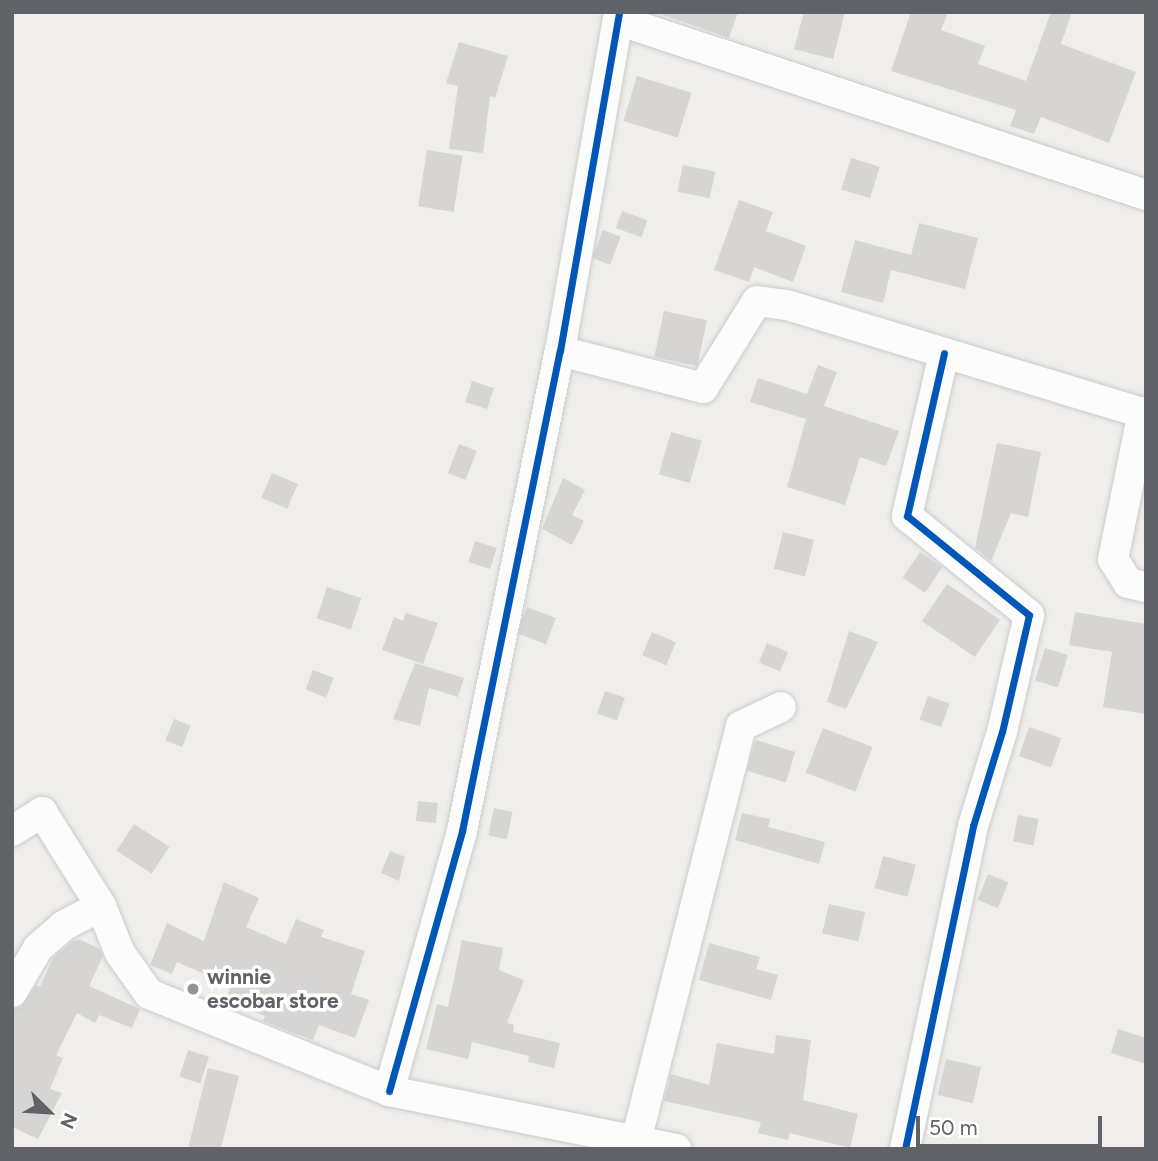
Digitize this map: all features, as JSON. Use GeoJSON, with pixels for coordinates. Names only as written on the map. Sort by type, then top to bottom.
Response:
{"type":"FeatureCollection","features":[{"type":"Feature","properties":{"kind":"street"},"geometry":{"type":"LineString","coordinates":[[389,1091],[462,831],[560,351],[619,16],[1146,195]]}},
{"type":"Feature","properties":{"kind":"street"},"geometry":{"type":"LineString","coordinates":[[560,351],[703,388],[757,301],[787,305],[1144,413],[1113,559],[1128,583],[1146,587]]}},
{"type":"Feature","properties":{"kind":"street"},"geometry":{"type":"LineString","coordinates":[[905,1149],[973,826],[1002,732],[1029,615],[907,516],[944,353]]}},
{"type":"Feature","properties":{"kind":"street"},"geometry":{"type":"LineString","coordinates":[[636,1141],[741,726],[781,707]]}},
{"type":"Feature","properties":{"kind":"street"},"geometry":{"type":"LineString","coordinates":[[12,831],[41,813],[101,906],[120,953],[149,994],[389,1091],[579,1139],[636,1141],[676,1149]]}},
{"type":"Feature","properties":{"kind":"street"},"geometry":{"type":"LineString","coordinates":[[12,992],[38,948],[63,926],[101,906]]}},
{"type":"Feature","properties":{"kind":"building"},"geometry":{"type":"Polygon","coordinates":[[[655,12],[738,12],[729,38],[655,12]]]}},
{"type":"Feature","properties":{"kind":"building"},"geometry":{"type":"Polygon","coordinates":[[[804,12],[845,12],[833,59],[794,49],[804,12]]]}},
{"type":"Feature","properties":{"kind":"building"},"geometry":{"type":"Polygon","coordinates":[[[911,12],[948,12],[941,30],[985,46],[978,64],[1026,81],[1051,12],[1072,12],[1061,44],[1136,72],[1109,143],[1041,117],[1034,134],[1010,126],[1016,110],[891,71],[911,12]]]}},
{"type":"Feature","properties":{"kind":"building"},"geometry":{"type":"Polygon","coordinates":[[[459,42],[508,56],[495,98],[490,96],[483,153],[449,149],[458,86],[446,83],[459,42]]]}},
{"type":"Feature","properties":{"kind":"building"},"geometry":{"type":"Polygon","coordinates":[[[637,76],[692,93],[678,138],[623,121],[637,76]]]}},
{"type":"Feature","properties":{"kind":"building"},"geometry":{"type":"Polygon","coordinates":[[[427,150],[463,156],[454,212],[418,206],[427,150]]]}},
{"type":"Feature","properties":{"kind":"building"},"geometry":{"type":"Polygon","coordinates":[[[851,158],[880,167],[870,198],[841,190],[851,158]]]}},
{"type":"Feature","properties":{"kind":"building"},"geometry":{"type":"Polygon","coordinates":[[[683,165],[715,172],[710,198],[677,191],[683,165]]]}},
{"type":"Feature","properties":{"kind":"building"},"geometry":{"type":"Polygon","coordinates":[[[739,200],[773,212],[766,231],[806,246],[793,282],[754,267],[749,282],[714,270],[739,200]]]}},
{"type":"Feature","properties":{"kind":"building"},"geometry":{"type":"Polygon","coordinates":[[[622,211],[647,220],[641,237],[616,228],[622,211]]]}},
{"type":"Feature","properties":{"kind":"building"},"geometry":{"type":"Polygon","coordinates":[[[919,223],[978,238],[965,289],[891,270],[883,303],[841,292],[855,240],[911,255],[919,223]]]}},
{"type":"Feature","properties":{"kind":"building"},"geometry":{"type":"Polygon","coordinates":[[[603,230],[621,237],[610,265],[592,258],[603,230]]]}},
{"type":"Feature","properties":{"kind":"building"},"geometry":{"type":"Polygon","coordinates":[[[664,311],[707,320],[697,366],[654,357],[664,311]]]}},
{"type":"Feature","properties":{"kind":"building"},"geometry":{"type":"Polygon","coordinates":[[[818,365],[837,372],[824,406],[899,431],[886,466],[860,457],[845,505],[787,487],[806,419],[750,402],[758,378],[807,394],[818,365]]]}},
{"type":"Feature","properties":{"kind":"building"},"geometry":{"type":"Polygon","coordinates":[[[472,381],[494,388],[487,409],[465,402],[472,381]]]}},
{"type":"Feature","properties":{"kind":"building"},"geometry":{"type":"Polygon","coordinates":[[[671,432],[702,441],[690,483],[659,474],[671,432]]]}},
{"type":"Feature","properties":{"kind":"building"},"geometry":{"type":"Polygon","coordinates":[[[997,443],[1041,452],[1028,517],[1011,513],[991,561],[975,548],[997,443]]]}},
{"type":"Feature","properties":{"kind":"building"},"geometry":{"type":"Polygon","coordinates":[[[459,444],[477,451],[466,480],[448,473],[459,444]]]}},
{"type":"Feature","properties":{"kind":"building"},"geometry":{"type":"Polygon","coordinates":[[[272,473],[298,484],[287,509],[261,498],[272,473]]]}},
{"type":"Feature","properties":{"kind":"building"},"geometry":{"type":"Polygon","coordinates":[[[563,478],[585,490],[572,515],[584,521],[572,545],[542,529],[563,478]]]}},
{"type":"Feature","properties":{"kind":"building"},"geometry":{"type":"Polygon","coordinates":[[[783,532],[814,540],[805,577],[774,569],[783,532]]]}},
{"type":"Feature","properties":{"kind":"building"},"geometry":{"type":"Polygon","coordinates":[[[475,541],[497,548],[490,569],[468,562],[475,541]]]}},
{"type":"Feature","properties":{"kind":"building"},"geometry":{"type":"Polygon","coordinates":[[[920,552],[942,567],[925,593],[903,578],[920,552]]]}},
{"type":"Feature","properties":{"kind":"building"},"geometry":{"type":"Polygon","coordinates":[[[947,584],[1000,620],[975,657],[922,621],[947,584]]]}},
{"type":"Feature","properties":{"kind":"building"},"geometry":{"type":"Polygon","coordinates":[[[327,587],[361,598],[351,630],[317,618],[327,587]]]}},
{"type":"Feature","properties":{"kind":"building"},"geometry":{"type":"Polygon","coordinates":[[[527,607],[556,618],[546,644],[517,633],[527,607]]]}},
{"type":"Feature","properties":{"kind":"building"},"geometry":{"type":"Polygon","coordinates":[[[1075,612],[1146,624],[1146,714],[1103,707],[1112,652],[1069,645],[1075,612]]]}},
{"type":"Feature","properties":{"kind":"building"},"geometry":{"type":"Polygon","coordinates":[[[406,613],[438,623],[423,664],[382,650],[394,617],[403,621],[406,613]]]}},
{"type":"Feature","properties":{"kind":"building"},"geometry":{"type":"Polygon","coordinates":[[[849,631],[878,642],[846,709],[827,702],[849,631]]]}},
{"type":"Feature","properties":{"kind":"building"},"geometry":{"type":"Polygon","coordinates":[[[652,632],[676,642],[666,665],[642,655],[652,632]]]}},
{"type":"Feature","properties":{"kind":"building"},"geometry":{"type":"Polygon","coordinates":[[[767,643],[788,652],[780,671],[759,662],[767,643]]]}},
{"type":"Feature","properties":{"kind":"building"},"geometry":{"type":"Polygon","coordinates":[[[1045,648],[1068,655],[1058,688],[1035,681],[1045,648]]]}},
{"type":"Feature","properties":{"kind":"building"},"geometry":{"type":"Polygon","coordinates":[[[415,663],[464,678],[458,697],[429,688],[420,726],[393,719],[415,663]]]}},
{"type":"Feature","properties":{"kind":"building"},"geometry":{"type":"Polygon","coordinates":[[[313,670],[334,678],[326,697],[305,690],[313,670]]]}},
{"type":"Feature","properties":{"kind":"building"},"geometry":{"type":"Polygon","coordinates":[[[605,691],[625,698],[617,721],[597,714],[605,691]]]}},
{"type":"Feature","properties":{"kind":"building"},"geometry":{"type":"Polygon","coordinates":[[[928,696],[950,704],[941,727],[919,719],[928,696]]]}},
{"type":"Feature","properties":{"kind":"building"},"geometry":{"type":"Polygon","coordinates":[[[174,719],[191,726],[182,747],[165,740],[174,719]]]}},
{"type":"Feature","properties":{"kind":"building"},"geometry":{"type":"Polygon","coordinates":[[[1029,727],[1061,738],[1051,767],[1019,756],[1029,727]]]}},
{"type":"Feature","properties":{"kind":"building"},"geometry":{"type":"Polygon","coordinates":[[[823,728],[872,747],[855,792],[806,773],[823,728]]]}},
{"type":"Feature","properties":{"kind":"building"},"geometry":{"type":"Polygon","coordinates":[[[756,740],[795,752],[786,783],[747,771],[756,740]]]}},
{"type":"Feature","properties":{"kind":"building"},"geometry":{"type":"Polygon","coordinates":[[[418,801],[438,803],[436,823],[416,821],[418,801]]]}},
{"type":"Feature","properties":{"kind":"building"},"geometry":{"type":"Polygon","coordinates":[[[494,808],[513,812],[507,839],[488,835],[494,808]]]}},
{"type":"Feature","properties":{"kind":"building"},"geometry":{"type":"Polygon","coordinates":[[[742,813],[770,819],[768,827],[825,842],[819,864],[735,840],[742,813]]]}},
{"type":"Feature","properties":{"kind":"building"},"geometry":{"type":"Polygon","coordinates":[[[1018,815],[1039,819],[1033,846],[1013,842],[1018,815]]]}},
{"type":"Feature","properties":{"kind":"building"},"geometry":{"type":"Polygon","coordinates":[[[134,824],[169,847],[152,874],[117,851],[134,824]]]}},
{"type":"Feature","properties":{"kind":"building"},"geometry":{"type":"Polygon","coordinates":[[[390,851],[405,857],[399,881],[381,873],[390,851]]]}},
{"type":"Feature","properties":{"kind":"building"},"geometry":{"type":"Polygon","coordinates":[[[883,856],[916,865],[907,897],[874,888],[883,856]]]}},
{"type":"Feature","properties":{"kind":"building"},"geometry":{"type":"Polygon","coordinates":[[[988,874],[1008,882],[998,908],[978,900],[988,874]]]}},
{"type":"Feature","properties":{"kind":"building"},"geometry":{"type":"Polygon","coordinates":[[[224,882],[259,898],[246,927],[286,944],[296,919],[324,930],[321,937],[365,951],[351,994],[369,1000],[355,1038],[319,1025],[313,1040],[263,1021],[265,1016],[225,1000],[231,986],[177,962],[172,974],[150,965],[167,923],[204,941],[224,882]]]}},
{"type":"Feature","properties":{"kind":"building"},"geometry":{"type":"Polygon","coordinates":[[[829,904],[865,912],[858,942],[822,933],[829,904]]]}},
{"type":"Feature","properties":{"kind":"building"},"geometry":{"type":"Polygon","coordinates":[[[81,940],[100,949],[103,956],[89,986],[140,1009],[132,1028],[99,1015],[95,1023],[77,1013],[56,1055],[63,1058],[50,1089],[62,1093],[38,1139],[12,1127],[12,1009],[21,1007],[36,985],[40,987],[53,958],[73,941],[81,940]]]}},
{"type":"Feature","properties":{"kind":"building"},"geometry":{"type":"Polygon","coordinates":[[[462,940],[503,948],[499,970],[524,980],[507,1023],[514,1025],[513,1032],[560,1043],[554,1068],[528,1062],[529,1056],[472,1042],[468,1059],[426,1049],[437,1004],[448,1007],[462,940]]]}},
{"type":"Feature","properties":{"kind":"building"},"geometry":{"type":"Polygon","coordinates":[[[709,943],[760,957],[756,969],[778,975],[771,1000],[699,980],[709,943]]]}},
{"type":"Feature","properties":{"kind":"building"},"geometry":{"type":"Polygon","coordinates":[[[1118,1029],[1146,1038],[1146,1064],[1111,1053],[1118,1029]]]}},
{"type":"Feature","properties":{"kind":"building"},"geometry":{"type":"Polygon","coordinates":[[[776,1035],[811,1040],[803,1100],[858,1114],[850,1148],[790,1133],[788,1140],[758,1133],[761,1122],[664,1101],[671,1074],[709,1085],[717,1043],[774,1054],[776,1035]]]}},
{"type":"Feature","properties":{"kind":"building"},"geometry":{"type":"Polygon","coordinates":[[[188,1050],[209,1057],[200,1083],[179,1077],[188,1050]]]}},
{"type":"Feature","properties":{"kind":"building"},"geometry":{"type":"Polygon","coordinates":[[[946,1059],[981,1067],[973,1103],[938,1095],[946,1059]]]}},
{"type":"Feature","properties":{"kind":"building"},"geometry":{"type":"Polygon","coordinates":[[[208,1068],[239,1076],[221,1149],[188,1149],[208,1068]]]}},
{"type":"Feature","properties":{"kind":"cycle path"},"geometry":{"type":"LineString","coordinates":[[389,1091],[462,831],[560,351],[619,12]]}},
{"type":"Feature","properties":{"kind":"cycle path"},"geometry":{"type":"LineString","coordinates":[[905,1149],[973,826],[1002,732],[1029,615],[907,516],[944,353]]}},
{"type":"Feature","properties":{"kind":"place","name":"winnie escobar store"},"geometry":{"type":"Point","coordinates":[193,989]}}]}
